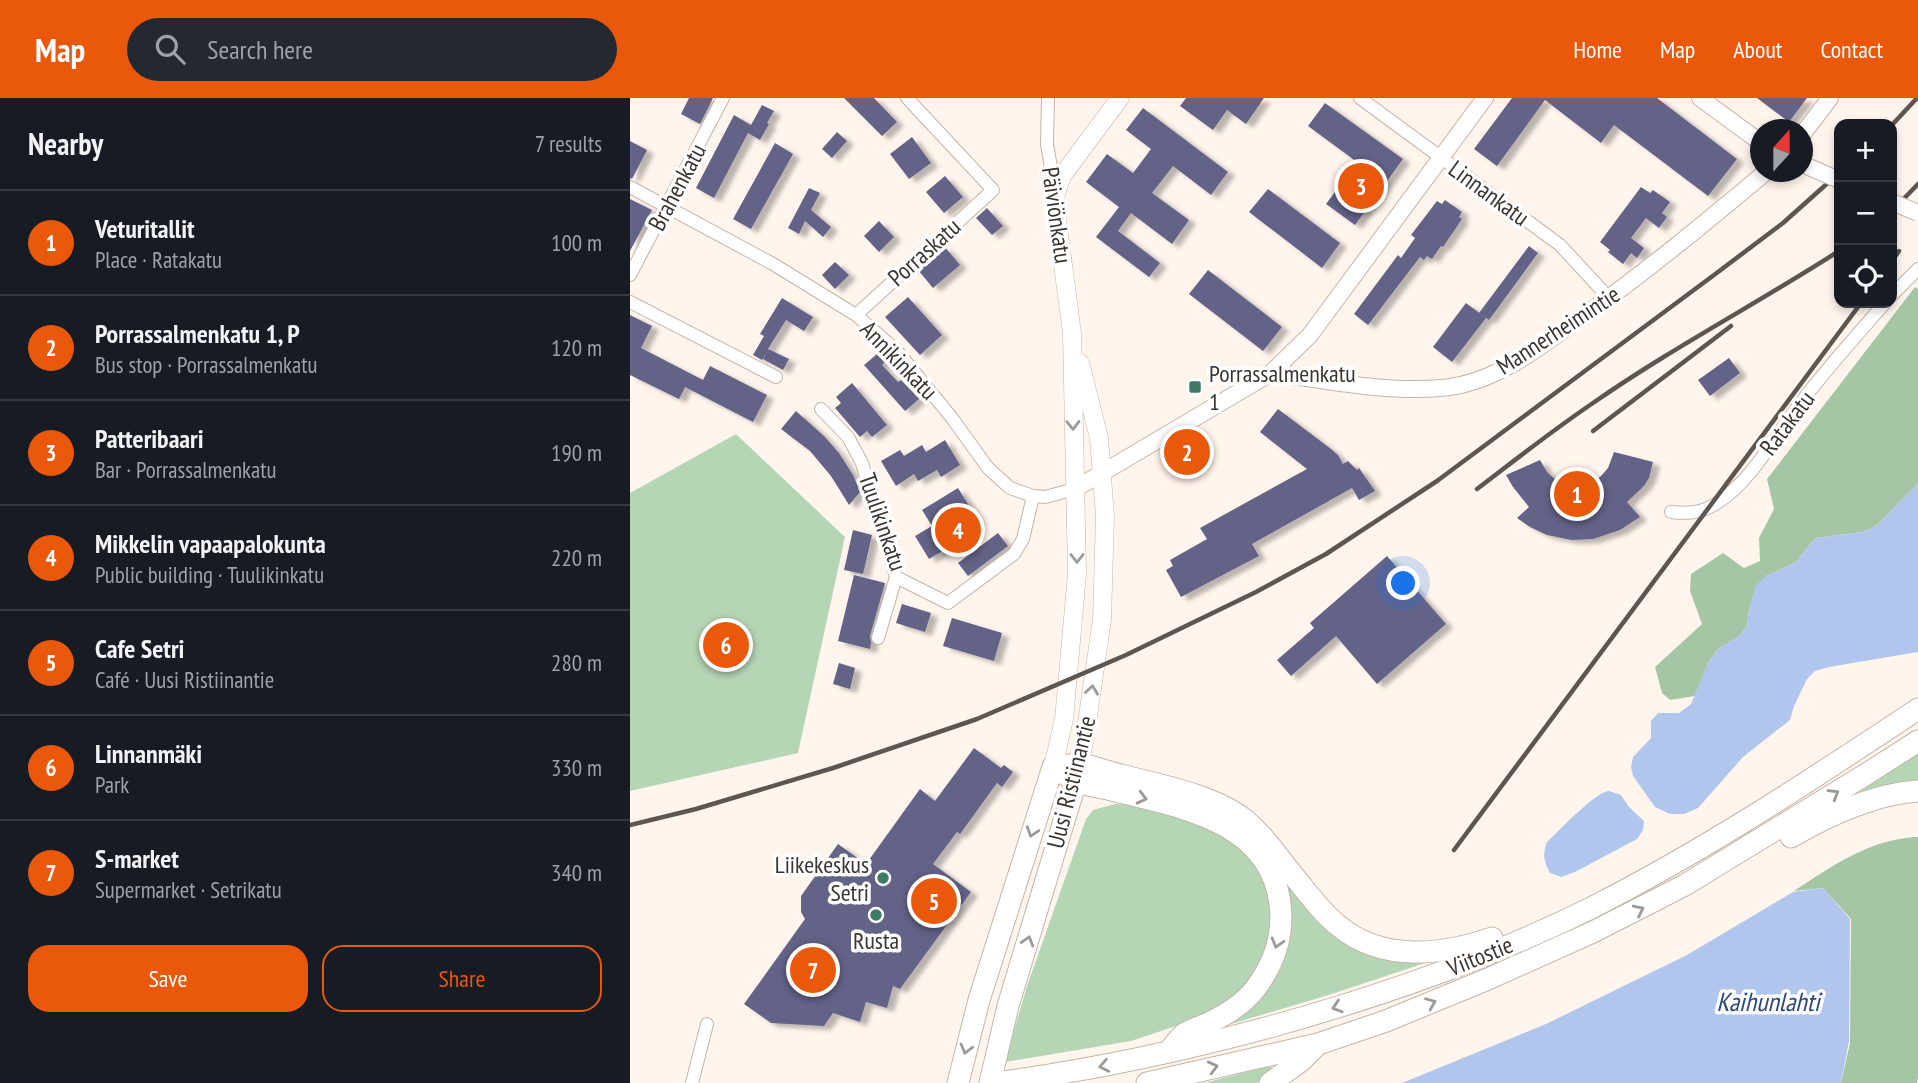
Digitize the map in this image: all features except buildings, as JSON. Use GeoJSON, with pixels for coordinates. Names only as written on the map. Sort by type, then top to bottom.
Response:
{"type":"FeatureCollection","features":[{"type":"Feature","properties":{"kind":"highway","name":"Viitostie"},"geometry":{"type":"LineString","coordinates":[[992,1083],[1039,1077],[1167,1052],[1326,1011],[1431,976],[1535,934],[1589,909],[1734,829],[1918,709]]}},
{"type":"Feature","properties":{"kind":"highway","name":"Viitostie"},"geometry":{"type":"LineString","coordinates":[[1147,1083],[1318,1044],[1386,1021],[1488,979],[1593,932],[1685,885],[1918,741]]}},
{"type":"Feature","properties":{"kind":"highway"},"geometry":{"type":"LineString","coordinates":[[1053,767],[1213,818],[1251,844],[1274,879],[1282,920],[1279,945],[1264,977],[1254,991],[1238,1005],[1219,1018],[1183,1035],[1167,1052]]}},
{"type":"Feature","properties":{"kind":"highway","name":"Uusi Ristiinantie"},"geometry":{"type":"LineString","coordinates":[[958,1083],[979,1000],[1053,767]]}},
{"type":"Feature","properties":{"kind":"highway"},"geometry":{"type":"LineString","coordinates":[[1077,773],[1171,788],[1221,805],[1244,819],[1263,836],[1322,911],[1340,928],[1363,942],[1386,949],[1413,953],[1472,945],[1529,924],[1589,909]]}},
{"type":"Feature","properties":{"kind":"highway","name":"Uusi Ristiinantie"},"geometry":{"type":"LineString","coordinates":[[992,1083],[1008,1006],[1077,773]]}},
{"type":"Feature","properties":{"kind":"highway"},"geometry":{"type":"LineString","coordinates":[[1685,885],[1732,871],[1813,824],[1850,807],[1918,791]]}},
{"type":"Feature","properties":{"kind":"highway"},"geometry":{"type":"LineString","coordinates":[[1270,1083],[1301,1061],[1318,1044]]}},
{"type":"Feature","properties":{"kind":"main road"},"geometry":{"type":"LineString","coordinates":[[1056,193],[1062,176],[1120,98]]}},
{"type":"Feature","properties":{"kind":"main road","name":"Päiviönkatu"},"geometry":{"type":"LineString","coordinates":[[1056,193],[1055,205],[1072,333],[1075,489]]}},
{"type":"Feature","properties":{"kind":"main road","name":"Päiviönkatu"},"geometry":{"type":"LineString","coordinates":[[1072,333],[1099,438],[1102,474]]}},
{"type":"Feature","properties":{"kind":"main road","name":"Uusi Ristiinantie"},"geometry":{"type":"LineString","coordinates":[[1077,773],[1085,737],[1102,619],[1105,516],[1102,474]]}},
{"type":"Feature","properties":{"kind":"main road","name":"Uusi Ristiinantie"},"geometry":{"type":"LineString","coordinates":[[1053,767],[1064,719],[1077,574],[1075,489]]}},
{"type":"Feature","properties":{"kind":"street","name":"Brahenkatu"},"geometry":{"type":"LineString","coordinates":[[630,275],[723,98]]}},
{"type":"Feature","properties":{"kind":"street","name":"Porraskatu"},"geometry":{"type":"LineString","coordinates":[[856,315],[993,190],[907,98]]}},
{"type":"Feature","properties":{"kind":"street","name":"Päiviönkatu"},"geometry":{"type":"LineString","coordinates":[[1048,98],[1047,144],[1056,193]]}},
{"type":"Feature","properties":{"kind":"street","name":"Linnankatu"},"geometry":{"type":"LineString","coordinates":[[1360,98],[1560,245],[1609,298]]}},
{"type":"Feature","properties":{"kind":"street"},"geometry":{"type":"LineString","coordinates":[[1033,496],[1057,495],[1075,489],[1271,373],[1310,335],[1485,98]]}},
{"type":"Feature","properties":{"kind":"street"},"geometry":{"type":"LineString","coordinates":[[1700,98],[1750,135]]}},
{"type":"Feature","properties":{"kind":"street"},"geometry":{"type":"LineString","coordinates":[[1813,120],[1830,98]]}},
{"type":"Feature","properties":{"kind":"street"},"geometry":{"type":"LineString","coordinates":[[1813,169],[1834,178]]}},
{"type":"Feature","properties":{"kind":"street","name":"Mannerheimintie"},"geometry":{"type":"LineString","coordinates":[[1271,373],[1412,389],[1442,388],[1469,383],[1499,372],[1529,354],[1656,264],[1754,182]]}},
{"type":"Feature","properties":{"kind":"street","name":"Annikinkatu"},"geometry":{"type":"LineString","coordinates":[[630,187],[773,264],[856,315],[897,351],[952,418],[988,468],[1010,488],[1033,496]]}},
{"type":"Feature","properties":{"kind":"street"},"geometry":{"type":"LineString","coordinates":[[1897,204],[1918,213]]}},
{"type":"Feature","properties":{"kind":"street"},"geometry":{"type":"LineString","coordinates":[[1897,290],[1914,272],[1918,257]]}},
{"type":"Feature","properties":{"kind":"street"},"geometry":{"type":"LineString","coordinates":[[630,302],[776,377]]}},
{"type":"Feature","properties":{"kind":"street","name":"Ratakatu"},"geometry":{"type":"LineString","coordinates":[[1671,512],[1691,514],[1707,509],[1740,486],[1802,401],[1881,308]]}},
{"type":"Feature","properties":{"kind":"street","name":"Tuulikinkatu"},"geometry":{"type":"LineString","coordinates":[[821,409],[848,437],[862,463],[896,577],[948,603],[1014,554],[1023,539],[1033,496]]}},
{"type":"Feature","properties":{"kind":"street"},"geometry":{"type":"LineString","coordinates":[[878,638],[896,577]]}},
{"type":"Feature","properties":{"kind":"street"},"geometry":{"type":"LineString","coordinates":[[692,1083],[707,1024]]}},
{"type":"Feature","properties":{"kind":"green space"},"geometry":{"type":"Polygon","coordinates":[[[1915,287],[1918,289],[1918,483],[1876,526],[1863,532],[1816,538],[1795,563],[1766,576],[1749,609],[1747,626],[1739,636],[1718,649],[1708,663],[1695,696],[1670,700],[1662,693],[1655,667],[1702,624],[1690,591],[1691,574],[1723,553],[1744,568],[1760,561],[1759,538],[1774,509],[1767,479],[1915,287]]]}},
{"type":"Feature","properties":{"kind":"green space"},"geometry":{"type":"Polygon","coordinates":[[[736,434],[845,537],[798,753],[630,791],[630,493],[736,434]]]}},
{"type":"Feature","properties":{"kind":"green space"},"geometry":{"type":"Polygon","coordinates":[[[1918,753],[1918,783],[1863,796],[1859,792],[1918,753]]]}},
{"type":"Feature","properties":{"kind":"green space"},"geometry":{"type":"Polygon","coordinates":[[[1115,804],[1142,806],[1217,830],[1253,859],[1267,886],[1272,921],[1268,949],[1251,980],[1227,1002],[1191,1021],[1131,1041],[1005,1062],[1027,986],[1086,819],[1093,810],[1115,804]]]}},
{"type":"Feature","properties":{"kind":"green space"},"geometry":{"type":"Polygon","coordinates":[[[1918,837],[1917,1083],[1841,1083],[1850,1043],[1851,919],[1823,888],[1794,891],[1865,849],[1897,839],[1918,837]]]}},
{"type":"Feature","properties":{"kind":"green space"},"geometry":{"type":"Polygon","coordinates":[[[1287,877],[1311,907],[1423,958],[1425,963],[1231,1024],[1230,1019],[1260,995],[1281,881],[1287,877]]]}},
{"type":"Feature","properties":{"kind":"green space"},"geometry":{"type":"Polygon","coordinates":[[[1270,1066],[1273,1069],[1257,1083],[1204,1083],[1270,1066]]]}},
{"type":"Feature","properties":{"kind":"water"},"geometry":{"type":"Polygon","coordinates":[[[1918,483],[1918,652],[1815,671],[1807,679],[1790,720],[1743,757],[1698,808],[1684,814],[1670,814],[1655,807],[1633,776],[1633,757],[1651,738],[1651,721],[1658,713],[1679,713],[1691,704],[1708,663],[1718,649],[1739,636],[1747,626],[1756,585],[1766,576],[1795,563],[1816,538],[1863,532],[1876,526],[1918,483]]]}},
{"type":"Feature","properties":{"kind":"water"},"geometry":{"type":"Polygon","coordinates":[[[1609,791],[1621,795],[1644,821],[1643,830],[1637,839],[1575,872],[1561,877],[1550,873],[1544,858],[1547,842],[1587,804],[1609,791]]]}},
{"type":"Feature","properties":{"kind":"water","name":"Kaihunlahti"},"geometry":{"type":"Polygon","coordinates":[[[1823,888],[1850,919],[1849,1041],[1841,1083],[1402,1083],[1546,1024],[1687,955],[1793,892],[1823,888]]]}},
{"type":"Feature","properties":{"kind":"railway"},"geometry":{"type":"LineString","coordinates":[[1897,120],[1917,98]]}},
{"type":"Feature","properties":{"kind":"railway"},"geometry":{"type":"LineString","coordinates":[[630,825],[696,809],[833,768],[977,719],[1126,655],[1256,592],[1326,554],[1437,481],[1783,223],[1834,177]]}},
{"type":"Feature","properties":{"kind":"railway"},"geometry":{"type":"LineString","coordinates":[[1897,206],[1918,184]]}},
{"type":"Feature","properties":{"kind":"railway"},"geometry":{"type":"LineString","coordinates":[[1477,489],[1623,383],[1834,254]]}},
{"type":"Feature","properties":{"kind":"railway"},"geometry":{"type":"LineString","coordinates":[[1454,850],[1857,308]]}},
{"type":"Feature","properties":{"kind":"railway"},"geometry":{"type":"LineString","coordinates":[[1593,431],[1731,326]]}},
{"type":"Feature","properties":{"kind":"place","name":"Patteribaari"},"geometry":{"type":"Point","coordinates":[1361,186]}},
{"type":"Feature","properties":{"kind":"place","name":"Porrassalmenkatu 1"},"geometry":{"type":"Point","coordinates":[1195,387]}},
{"type":"Feature","properties":{"kind":"place","name":"Porrassalmenkatu 1, P"},"geometry":{"type":"Point","coordinates":[1187,452]}},
{"type":"Feature","properties":{"kind":"place","name":"Veturitallit"},"geometry":{"type":"Point","coordinates":[1577,494]}},
{"type":"Feature","properties":{"kind":"place","name":"Mikkelin vapaapalokunta"},"geometry":{"type":"Point","coordinates":[958,530]}},
{"type":"Feature","properties":{"kind":"place","name":"Linnanmäki"},"geometry":{"type":"Point","coordinates":[726,645]}},
{"type":"Feature","properties":{"kind":"place","name":"Liikekeskus Setri"},"geometry":{"type":"Point","coordinates":[883,878]}},
{"type":"Feature","properties":{"kind":"place","name":"Cafe Setri"},"geometry":{"type":"Point","coordinates":[934,901]}},
{"type":"Feature","properties":{"kind":"place","name":"Rusta"},"geometry":{"type":"Point","coordinates":[876,915]}},
{"type":"Feature","properties":{"kind":"place","name":"S-market"},"geometry":{"type":"Point","coordinates":[813,970]}}]}
